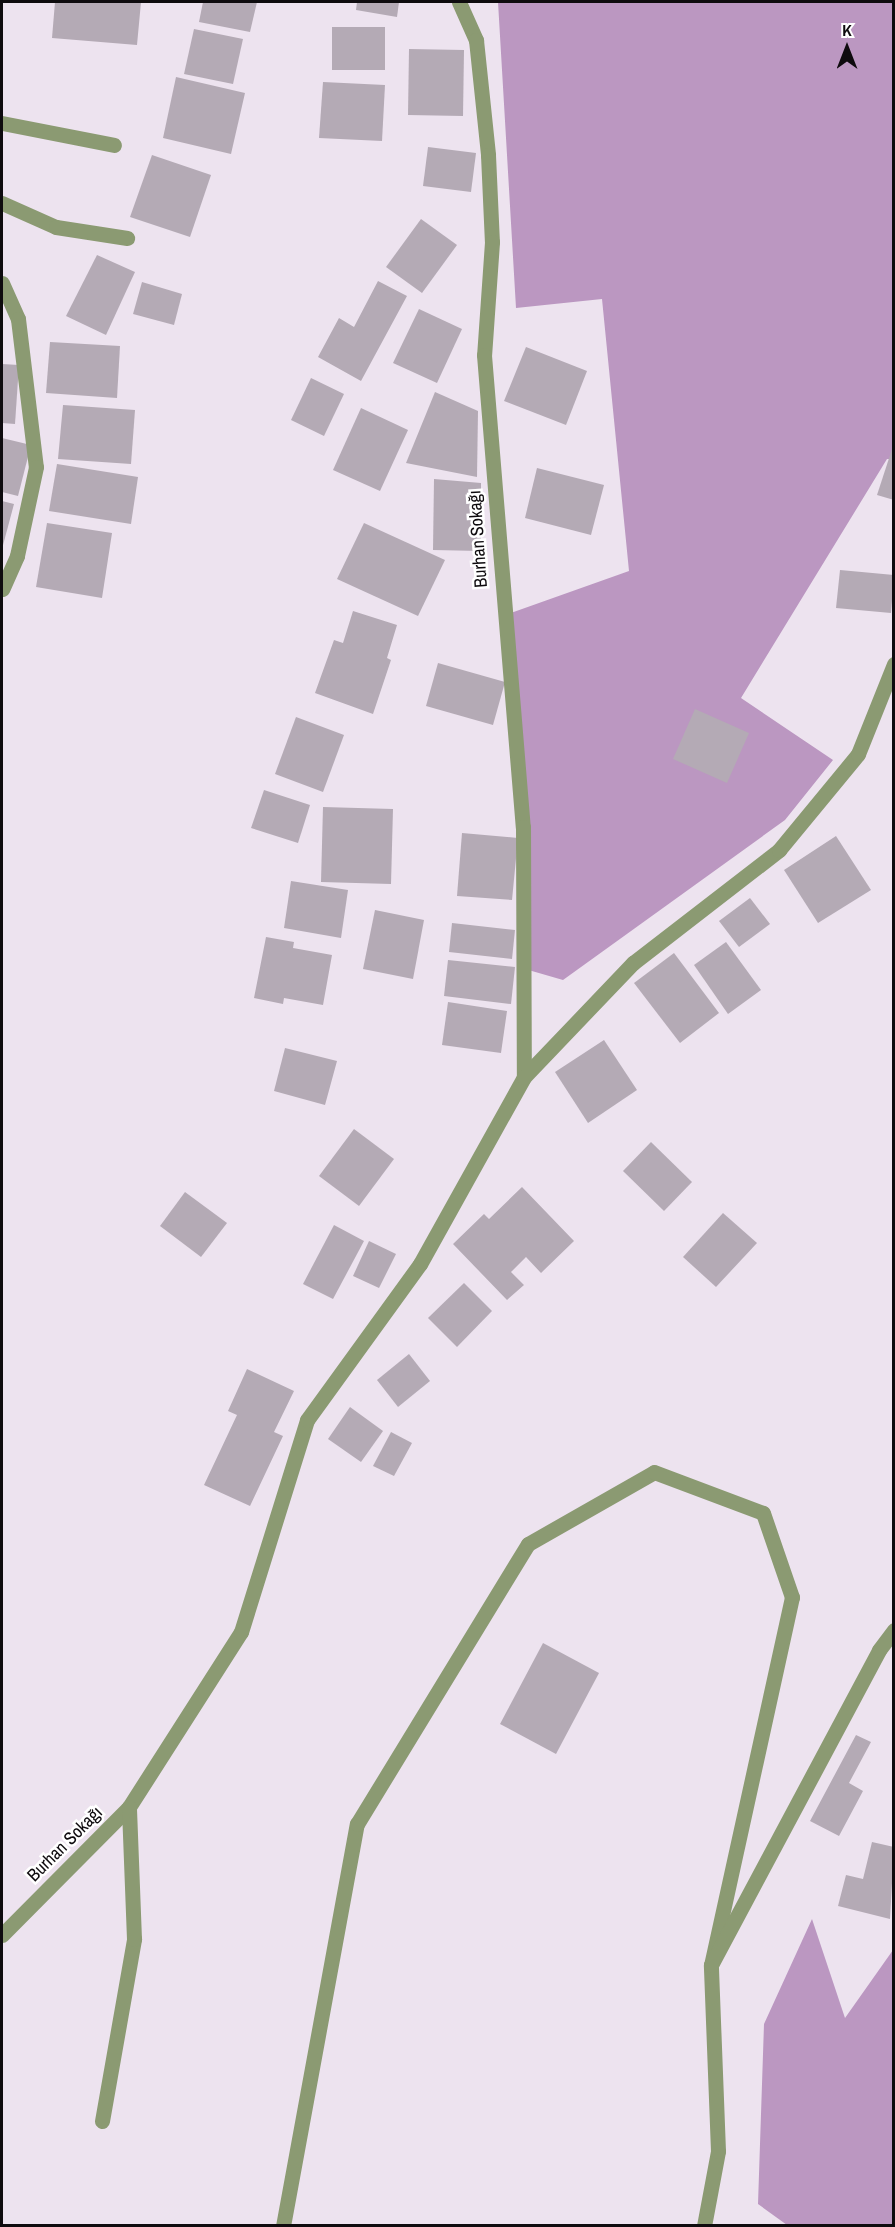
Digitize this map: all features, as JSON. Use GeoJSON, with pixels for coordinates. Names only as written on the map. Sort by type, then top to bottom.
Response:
{"type":"FeatureCollection","features":[{"type":"Feature","properties":{"kind":"street","name":"Burhan Sokağı"},"geometry":{"type":"LineString","coordinates":[[2,1935],[129,1807],[241,1632],[307,1420],[420,1264],[524,1077],[523,827],[484,355],[492,242],[488,155],[476,40],[459,2]]}},
{"type":"Feature","properties":{"kind":"street"},"geometry":{"type":"LineString","coordinates":[[2,123],[114,145]]}},
{"type":"Feature","properties":{"kind":"street"},"geometry":{"type":"LineString","coordinates":[[2,203],[56,227],[127,238]]}},
{"type":"Feature","properties":{"kind":"street"},"geometry":{"type":"LineString","coordinates":[[2,282],[18,319],[36,467],[17,556],[2,589]]}},
{"type":"Feature","properties":{"kind":"street"},"geometry":{"type":"LineString","coordinates":[[524,1077],[633,963],[779,850],[858,754],[894,664]]}},
{"type":"Feature","properties":{"kind":"street"},"geometry":{"type":"LineString","coordinates":[[283,2226],[357,1824],[528,1544],[654,1472],[763,1513],[792,1597],[711,1965],[718,2151],[704,2226]]}},
{"type":"Feature","properties":{"kind":"street"},"geometry":{"type":"LineString","coordinates":[[711,1965],[879,1650],[894,1630]]}},
{"type":"Feature","properties":{"kind":"street"},"geometry":{"type":"LineString","coordinates":[[102,2121],[134,1940],[129,1807]]}},
{"type":"Feature","properties":{"kind":"shaded area"},"geometry":{"type":"Polygon","coordinates":[[[498,2],[893,2],[893,459],[887,459],[741,698],[833,760],[785,820],[563,980],[525,969],[505,615],[629,571],[602,299],[516,308],[498,2]]]}},
{"type":"Feature","properties":{"kind":"shaded area"},"geometry":{"type":"Polygon","coordinates":[[[812,1919],[845,2018],[893,1950],[893,2225],[787,2225],[758,2204],[764,2024],[812,1919]]]}},
{"type":"Feature","properties":{"kind":"building"},"geometry":{"type":"Polygon","coordinates":[[[55,2],[141,2],[137,45],[52,38],[55,2]]]}},
{"type":"Feature","properties":{"kind":"building"},"geometry":{"type":"Polygon","coordinates":[[[203,2],[257,2],[250,32],[199,22],[203,2]]]}},
{"type":"Feature","properties":{"kind":"building"},"geometry":{"type":"Polygon","coordinates":[[[357,2],[399,2],[397,17],[356,10],[357,2]]]}},
{"type":"Feature","properties":{"kind":"building"},"geometry":{"type":"Polygon","coordinates":[[[332,27],[385,27],[385,70],[332,70],[332,27]]]}},
{"type":"Feature","properties":{"kind":"building"},"geometry":{"type":"Polygon","coordinates":[[[194,29],[243,39],[233,84],[184,74],[194,29]]]}},
{"type":"Feature","properties":{"kind":"building"},"geometry":{"type":"Polygon","coordinates":[[[409,49],[464,50],[463,116],[408,115],[409,49]]]}},
{"type":"Feature","properties":{"kind":"building"},"geometry":{"type":"Polygon","coordinates":[[[176,77],[245,93],[231,154],[163,138],[176,77]]]}},
{"type":"Feature","properties":{"kind":"building"},"geometry":{"type":"Polygon","coordinates":[[[323,82],[385,85],[382,141],[319,138],[323,82]]]}},
{"type":"Feature","properties":{"kind":"building"},"geometry":{"type":"Polygon","coordinates":[[[428,147],[476,153],[471,192],[423,186],[428,147]]]}},
{"type":"Feature","properties":{"kind":"building"},"geometry":{"type":"Polygon","coordinates":[[[152,155],[211,175],[190,237],[130,217],[152,155]]]}},
{"type":"Feature","properties":{"kind":"building"},"geometry":{"type":"Polygon","coordinates":[[[421,219],[457,245],[422,293],[386,267],[421,219]]]}},
{"type":"Feature","properties":{"kind":"building"},"geometry":{"type":"Polygon","coordinates":[[[97,255],[135,272],[106,335],[66,316],[97,255]]]}},
{"type":"Feature","properties":{"kind":"building"},"geometry":{"type":"Polygon","coordinates":[[[378,281],[407,296],[361,381],[318,357],[339,318],[354,327],[378,281]]]}},
{"type":"Feature","properties":{"kind":"building"},"geometry":{"type":"Polygon","coordinates":[[[142,282],[182,294],[174,325],[133,314],[142,282]]]}},
{"type":"Feature","properties":{"kind":"building"},"geometry":{"type":"Polygon","coordinates":[[[419,309],[462,329],[437,383],[393,363],[419,309]]]}},
{"type":"Feature","properties":{"kind":"building"},"geometry":{"type":"Polygon","coordinates":[[[50,342],[120,346],[117,398],[46,393],[50,342]]]}},
{"type":"Feature","properties":{"kind":"building"},"geometry":{"type":"Polygon","coordinates":[[[526,347],[587,371],[566,425],[504,401],[526,347]]]}},
{"type":"Feature","properties":{"kind":"building"},"geometry":{"type":"Polygon","coordinates":[[[2,364],[19,365],[15,424],[2,423],[2,364]]]}},
{"type":"Feature","properties":{"kind":"building"},"geometry":{"type":"Polygon","coordinates":[[[311,378],[344,394],[324,436],[291,420],[311,378]]]}},
{"type":"Feature","properties":{"kind":"building"},"geometry":{"type":"Polygon","coordinates":[[[435,392],[478,411],[477,477],[406,463],[435,392]]]}},
{"type":"Feature","properties":{"kind":"building"},"geometry":{"type":"Polygon","coordinates":[[[63,405],[135,410],[131,464],[58,459],[63,405]]]}},
{"type":"Feature","properties":{"kind":"building"},"geometry":{"type":"Polygon","coordinates":[[[361,408],[408,430],[380,491],[333,470],[361,408]]]}},
{"type":"Feature","properties":{"kind":"building"},"geometry":{"type":"Polygon","coordinates":[[[2,438],[31,445],[18,496],[2,492],[2,438]]]}},
{"type":"Feature","properties":{"kind":"building"},"geometry":{"type":"Polygon","coordinates":[[[894,446],[894,500],[877,495],[894,446]]]}},
{"type":"Feature","properties":{"kind":"building"},"geometry":{"type":"Polygon","coordinates":[[[57,464],[138,477],[131,524],[49,511],[57,464]]]}},
{"type":"Feature","properties":{"kind":"building"},"geometry":{"type":"Polygon","coordinates":[[[537,468],[604,485],[591,535],[525,518],[537,468]]]}},
{"type":"Feature","properties":{"kind":"building"},"geometry":{"type":"Polygon","coordinates":[[[434,479],[481,483],[481,551],[433,550],[434,479]]]}},
{"type":"Feature","properties":{"kind":"building"},"geometry":{"type":"Polygon","coordinates":[[[2,501],[14,504],[2,549],[2,501]]]}},
{"type":"Feature","properties":{"kind":"building"},"geometry":{"type":"Polygon","coordinates":[[[47,523],[112,533],[102,598],[36,587],[47,523]]]}},
{"type":"Feature","properties":{"kind":"building"},"geometry":{"type":"Polygon","coordinates":[[[364,523],[445,560],[418,616],[337,579],[364,523]]]}},
{"type":"Feature","properties":{"kind":"building"},"geometry":{"type":"Polygon","coordinates":[[[840,570],[894,575],[891,613],[836,608],[840,570]]]}},
{"type":"Feature","properties":{"kind":"building"},"geometry":{"type":"Polygon","coordinates":[[[353,611],[397,625],[387,658],[391,660],[373,714],[315,693],[334,640],[343,643],[353,611]]]}},
{"type":"Feature","properties":{"kind":"building"},"geometry":{"type":"Polygon","coordinates":[[[438,663],[505,682],[493,725],[426,706],[438,663]]]}},
{"type":"Feature","properties":{"kind":"building"},"geometry":{"type":"Polygon","coordinates":[[[695,709],[749,733],[727,783],[673,759],[695,709]]]}},
{"type":"Feature","properties":{"kind":"building"},"geometry":{"type":"Polygon","coordinates":[[[296,717],[344,735],[323,792],[275,774],[296,717]]]}},
{"type":"Feature","properties":{"kind":"building"},"geometry":{"type":"Polygon","coordinates":[[[264,790],[310,805],[298,843],[251,828],[264,790]]]}},
{"type":"Feature","properties":{"kind":"building"},"geometry":{"type":"Polygon","coordinates":[[[323,807],[393,809],[391,884],[321,882],[323,807]]]}},
{"type":"Feature","properties":{"kind":"building"},"geometry":{"type":"Polygon","coordinates":[[[462,833],[518,838],[512,900],[457,896],[462,833]]]}},
{"type":"Feature","properties":{"kind":"building"},"geometry":{"type":"Polygon","coordinates":[[[836,836],[871,890],[818,923],[784,870],[836,836]]]}},
{"type":"Feature","properties":{"kind":"building"},"geometry":{"type":"Polygon","coordinates":[[[291,881],[348,890],[341,938],[284,928],[291,881]]]}},
{"type":"Feature","properties":{"kind":"building"},"geometry":{"type":"Polygon","coordinates":[[[750,898],[770,924],[739,947],[719,921],[750,898]]]}},
{"type":"Feature","properties":{"kind":"building"},"geometry":{"type":"Polygon","coordinates":[[[375,910],[424,920],[413,979],[363,969],[375,910]]]}},
{"type":"Feature","properties":{"kind":"building"},"geometry":{"type":"Polygon","coordinates":[[[452,923],[515,930],[512,959],[449,952],[452,923]]]}},
{"type":"Feature","properties":{"kind":"building"},"geometry":{"type":"Polygon","coordinates":[[[266,937],[294,942],[293,948],[332,955],[323,1005],[284,998],[283,1004],[254,998],[266,937]]]}},
{"type":"Feature","properties":{"kind":"building"},"geometry":{"type":"Polygon","coordinates":[[[726,942],[761,990],[728,1014],[694,965],[726,942]]]}},
{"type":"Feature","properties":{"kind":"building"},"geometry":{"type":"Polygon","coordinates":[[[674,953],[719,1013],[680,1043],[634,983],[674,953]]]}},
{"type":"Feature","properties":{"kind":"building"},"geometry":{"type":"Polygon","coordinates":[[[448,960],[515,967],[511,1004],[444,996],[448,960]]]}},
{"type":"Feature","properties":{"kind":"building"},"geometry":{"type":"Polygon","coordinates":[[[448,1002],[507,1011],[501,1053],[442,1045],[448,1002]]]}},
{"type":"Feature","properties":{"kind":"building"},"geometry":{"type":"Polygon","coordinates":[[[604,1040],[637,1090],[588,1123],[555,1072],[604,1040]]]}},
{"type":"Feature","properties":{"kind":"building"},"geometry":{"type":"Polygon","coordinates":[[[285,1048],[337,1061],[325,1105],[274,1091],[285,1048]]]}},
{"type":"Feature","properties":{"kind":"building"},"geometry":{"type":"Polygon","coordinates":[[[354,1129],[394,1159],[359,1206],[319,1176],[354,1129]]]}},
{"type":"Feature","properties":{"kind":"building"},"geometry":{"type":"Polygon","coordinates":[[[651,1142],[692,1182],[664,1211],[623,1171],[651,1142]]]}},
{"type":"Feature","properties":{"kind":"building"},"geometry":{"type":"Polygon","coordinates":[[[522,1187],[574,1241],[541,1273],[526,1257],[511,1272],[524,1285],[507,1300],[453,1244],[484,1214],[489,1219],[522,1187]]]}},
{"type":"Feature","properties":{"kind":"building"},"geometry":{"type":"Polygon","coordinates":[[[185,1192],[227,1223],[201,1257],[160,1226],[185,1192]]]}},
{"type":"Feature","properties":{"kind":"building"},"geometry":{"type":"Polygon","coordinates":[[[723,1213],[757,1243],[716,1287],[683,1257],[723,1213]]]}},
{"type":"Feature","properties":{"kind":"building"},"geometry":{"type":"Polygon","coordinates":[[[334,1225],[364,1241],[333,1299],[303,1284],[334,1225]]]}},
{"type":"Feature","properties":{"kind":"building"},"geometry":{"type":"Polygon","coordinates":[[[369,1241],[396,1254],[379,1288],[353,1276],[369,1241]]]}},
{"type":"Feature","properties":{"kind":"building"},"geometry":{"type":"Polygon","coordinates":[[[464,1283],[492,1311],[457,1347],[428,1318],[464,1283]]]}},
{"type":"Feature","properties":{"kind":"building"},"geometry":{"type":"Polygon","coordinates":[[[409,1354],[430,1381],[398,1407],[377,1380],[409,1354]]]}},
{"type":"Feature","properties":{"kind":"building"},"geometry":{"type":"Polygon","coordinates":[[[247,1369],[294,1391],[274,1432],[283,1436],[250,1506],[204,1485],[237,1415],[228,1411],[247,1369]]]}},
{"type":"Feature","properties":{"kind":"building"},"geometry":{"type":"Polygon","coordinates":[[[350,1407],[383,1431],[361,1462],[328,1439],[350,1407]]]}},
{"type":"Feature","properties":{"kind":"building"},"geometry":{"type":"Polygon","coordinates":[[[391,1432],[412,1443],[394,1476],[373,1466],[391,1432]]]}},
{"type":"Feature","properties":{"kind":"building"},"geometry":{"type":"Polygon","coordinates":[[[543,1643],[599,1673],[556,1754],[500,1724],[543,1643]]]}},
{"type":"Feature","properties":{"kind":"building"},"geometry":{"type":"Polygon","coordinates":[[[856,1735],[871,1742],[849,1783],[863,1791],[839,1836],[810,1821],[856,1735]]]}},
{"type":"Feature","properties":{"kind":"building"},"geometry":{"type":"Polygon","coordinates":[[[872,1842],[894,1847],[890,1919],[838,1906],[846,1875],[863,1879],[872,1842]]]}}]}
